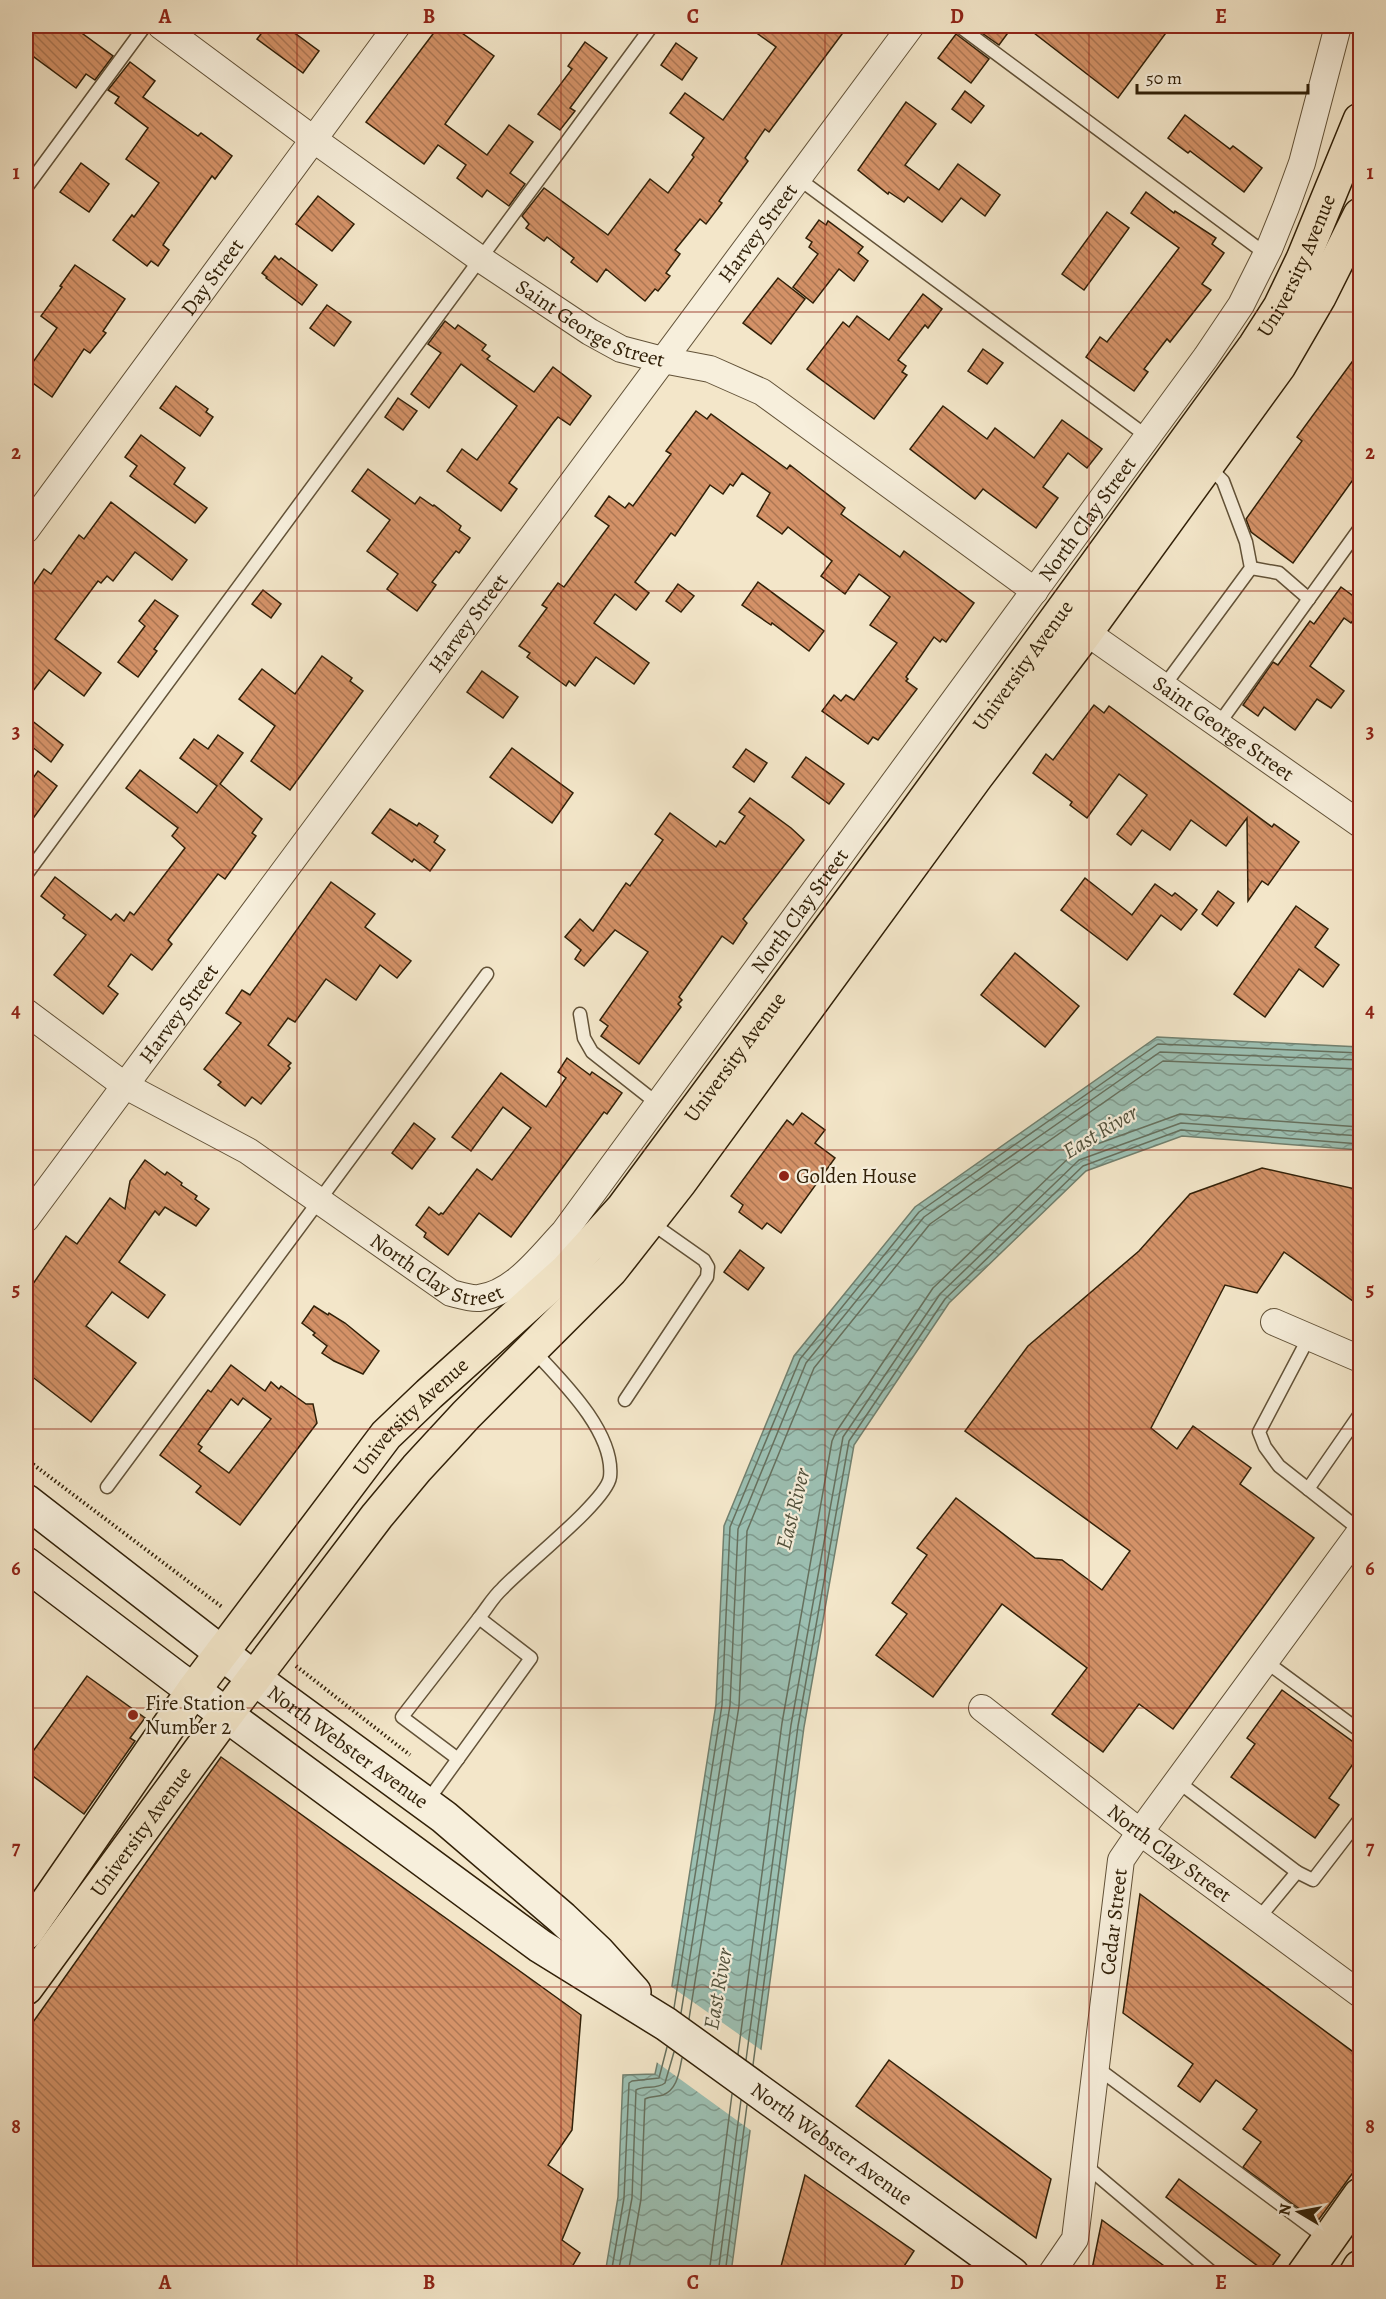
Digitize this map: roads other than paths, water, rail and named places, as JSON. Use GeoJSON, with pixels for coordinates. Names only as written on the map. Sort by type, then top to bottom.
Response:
{"type":"FeatureCollection","features":[{"type":"Feature","properties":{"kind":"main road","name":"University Avenue"},"geometry":{"type":"LineString","coordinates":[[26,1933],[193,1691],[386,1435],[566,1271],[623,1208],[903,830],[1255,346],[1280,307],[1303,259],[1360,120]]}},
{"type":"Feature","properties":{"kind":"main road","name":"University Avenue"},"geometry":{"type":"LineString","coordinates":[[26,1988],[226,1715],[376,1516],[417,1468],[611,1270],[650,1221],[976,777],[1086,632],[1279,366],[1319,297],[1360,215]]}},
{"type":"Feature","properties":{"kind":"main road","name":"North Webster Avenue"},"geometry":{"type":"LineString","coordinates":[[26,1501],[254,1678],[433,1793],[604,1959],[652,2015]]}},
{"type":"Feature","properties":{"kind":"main road","name":"North Webster Avenue"},"geometry":{"type":"LineString","coordinates":[[26,1564],[193,1691],[540,1946],[652,2015],[1012,2274]]}},
{"type":"Feature","properties":{"kind":"main road"},"geometry":{"type":"LineString","coordinates":[[1304,2274],[1360,2195]]}},
{"type":"Feature","properties":{"kind":"main road"},"geometry":{"type":"LineString","coordinates":[[1356,2274],[1360,2267]]}},
{"type":"Feature","properties":{"kind":"street","name":"Saint George Street"},"geometry":{"type":"LineString","coordinates":[[160,26],[479,258],[590,332],[621,349],[710,369],[762,392],[1035,591]]}},
{"type":"Feature","properties":{"kind":"street","name":"Day Street"},"geometry":{"type":"LineString","coordinates":[[26,530],[397,26]]}},
{"type":"Feature","properties":{"kind":"street","name":"Harvey Street"},"geometry":{"type":"LineString","coordinates":[[26,1219],[911,26]]}},
{"type":"Feature","properties":{"kind":"street","name":"North Clay Street"},"geometry":{"type":"LineString","coordinates":[[26,1012],[124,1086],[248,1151],[319,1199],[432,1282],[451,1293],[478,1298],[506,1288],[557,1240],[1148,437],[1241,305],[1266,254],[1302,163],[1338,26]]}},
{"type":"Feature","properties":{"kind":"street","name":"Saint George Street"},"geometry":{"type":"LineString","coordinates":[[1086,632],[1360,824]]}},
{"type":"Feature","properties":{"kind":"street"},"geometry":{"type":"LineString","coordinates":[[1274,1322],[1360,1359]]}},
{"type":"Feature","properties":{"kind":"street","name":"Cedar Street"},"geometry":{"type":"LineString","coordinates":[[1051,2274],[1075,2239],[1121,1860],[1360,1531]]}},
{"type":"Feature","properties":{"kind":"street","name":"North Clay Street"},"geometry":{"type":"LineString","coordinates":[[982,1708],[1140,1832],[1360,1994]]}},
{"type":"Feature","properties":{"kind":"lane"},"geometry":{"type":"LineString","coordinates":[[26,188],[145,26]]}},
{"type":"Feature","properties":{"kind":"lane"},"geometry":{"type":"LineString","coordinates":[[26,875],[652,26]]}},
{"type":"Feature","properties":{"kind":"lane"},"geometry":{"type":"LineString","coordinates":[[959,26],[1266,254]]}},
{"type":"Feature","properties":{"kind":"lane"},"geometry":{"type":"LineString","coordinates":[[799,179],[1148,437]]}},
{"type":"Feature","properties":{"kind":"lane"},"geometry":{"type":"LineString","coordinates":[[1164,686],[1251,568],[1246,542],[1222,481],[1207,465]]}},
{"type":"Feature","properties":{"kind":"lane"},"geometry":{"type":"LineString","coordinates":[[1218,725],[1360,528]]}},
{"type":"Feature","properties":{"kind":"lane"},"geometry":{"type":"LineString","coordinates":[[1251,568],[1279,573],[1309,599]]}},
{"type":"Feature","properties":{"kind":"lane"},"geometry":{"type":"LineString","coordinates":[[106,1487],[487,974]]}},
{"type":"Feature","properties":{"kind":"lane"},"geometry":{"type":"LineString","coordinates":[[580,1014],[584,1038],[592,1052],[658,1104]]}},
{"type":"Feature","properties":{"kind":"lane"},"geometry":{"type":"LineString","coordinates":[[625,1400],[707,1277],[708,1267],[704,1260],[650,1221]]}},
{"type":"Feature","properties":{"kind":"lane"},"geometry":{"type":"LineString","coordinates":[[1309,1337],[1259,1432],[1265,1447],[1279,1466],[1360,1531]]}},
{"type":"Feature","properties":{"kind":"lane"},"geometry":{"type":"LineString","coordinates":[[458,1759],[402,1717],[501,1590],[594,1503],[610,1479],[609,1456],[597,1429],[566,1386],[532,1349]]}},
{"type":"Feature","properties":{"kind":"lane"},"geometry":{"type":"LineString","coordinates":[[1308,1489],[1360,1414]]}},
{"type":"Feature","properties":{"kind":"lane"},"geometry":{"type":"LineString","coordinates":[[433,1793],[531,1658],[479,1618]]}},
{"type":"Feature","properties":{"kind":"lane"},"geometry":{"type":"LineString","coordinates":[[1265,1661],[1360,1731]]}},
{"type":"Feature","properties":{"kind":"lane"},"geometry":{"type":"LineString","coordinates":[[1177,1781],[1297,1872],[1313,1880],[1360,1819]]}},
{"type":"Feature","properties":{"kind":"lane"},"geometry":{"type":"LineString","coordinates":[[1258,1919],[1297,1872]]}},
{"type":"Feature","properties":{"kind":"lane"},"geometry":{"type":"LineString","coordinates":[[1096,2067],[1329,2240]]}},
{"type":"Feature","properties":{"kind":"lane"},"geometry":{"type":"LineString","coordinates":[[1084,2165],[1214,2274]]}},
{"type":"Feature","properties":{"kind":"water","name":"East River"},"geometry":{"type":"Polygon","coordinates":[[[1157,1037],[1360,1047],[1360,1150],[1182,1136],[1086,1171],[949,1303],[854,1445],[804,1727],[731,2273],[605,2274],[618,2197],[623,2075],[655,2074],[666,2024],[716,1704],[724,1526],[794,1356],[915,1207],[1157,1037]]]}},
{"type":"Feature","properties":{"kind":"place","name":"Golden House"},"geometry":{"type":"Point","coordinates":[784,1176]}},
{"type":"Feature","properties":{"kind":"place","name":"Fire Station Number 2"},"geometry":{"type":"Point","coordinates":[133,1715]}}]}
